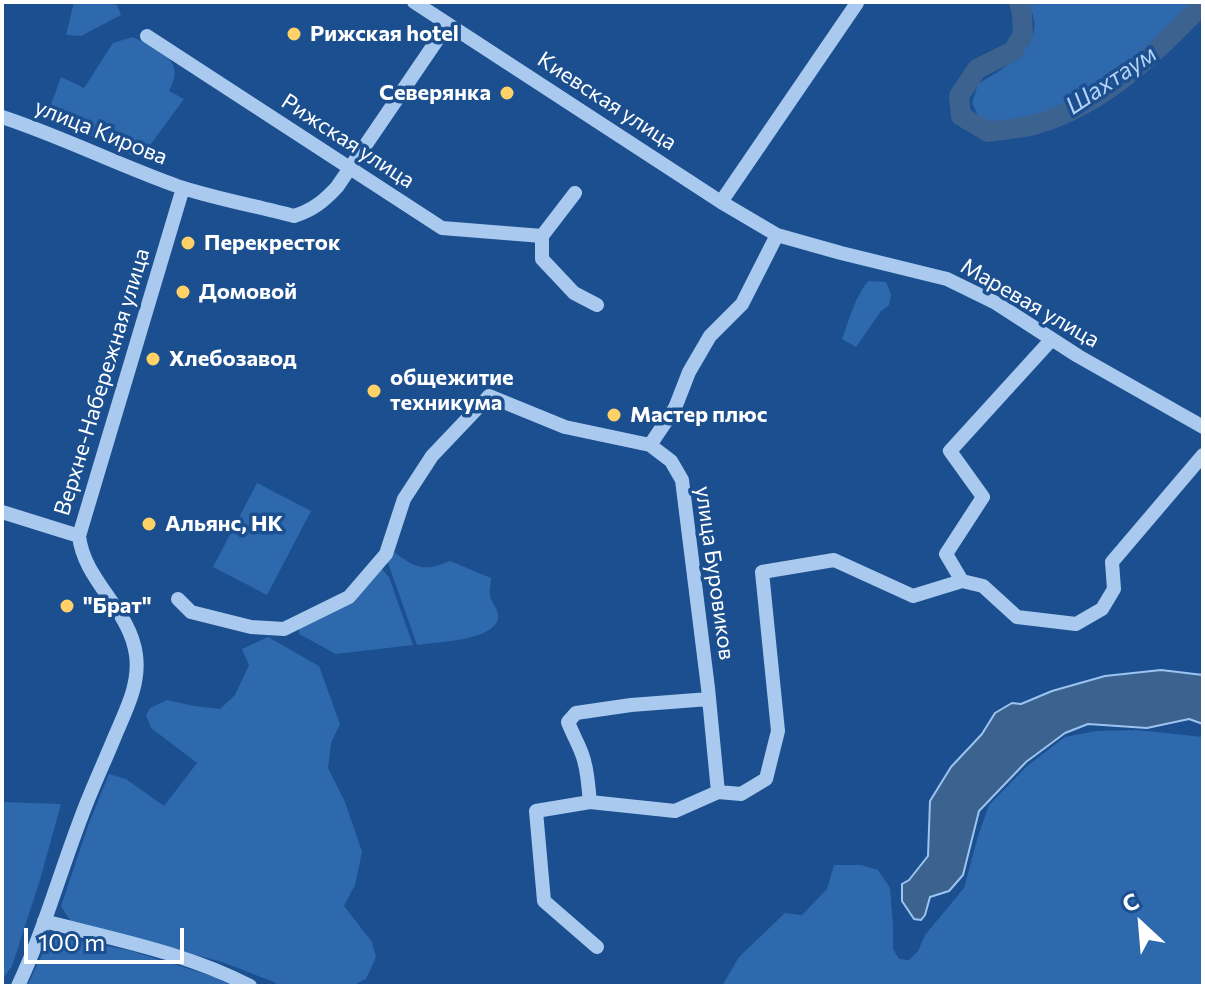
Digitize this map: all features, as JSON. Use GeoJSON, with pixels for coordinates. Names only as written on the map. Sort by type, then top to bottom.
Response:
{"type":"FeatureCollection","features":[{"type":"Feature","properties":{"kind":"street","name":"Киевская улица"},"geometry":{"type":"LineString","coordinates":[[414,2],[721,202],[777,235]]}},
{"type":"Feature","properties":{"kind":"street"},"geometry":{"type":"LineString","coordinates":[[721,202],[857,3]]}},
{"type":"Feature","properties":{"kind":"street","name":"улица Кирова"},"geometry":{"type":"LineString","coordinates":[[2,117],[183,188],[294,216],[324,201],[448,24]]}},
{"type":"Feature","properties":{"kind":"street","name":"Рижская улица"},"geometry":{"type":"LineString","coordinates":[[147,36],[442,228],[542,236]]}},
{"type":"Feature","properties":{"kind":"street","name":"Верхне-Набережная улица"},"geometry":{"type":"LineString","coordinates":[[18,986],[32,956],[83,814],[131,699],[137,675],[134,639],[86,562],[79,536],[183,188]]}},
{"type":"Feature","properties":{"kind":"street"},"geometry":{"type":"LineString","coordinates":[[575,193],[542,236],[542,259],[574,293],[597,305]]}},
{"type":"Feature","properties":{"kind":"street"},"geometry":{"type":"LineString","coordinates":[[178,599],[191,612],[251,627],[284,629],[349,597],[386,554],[404,499],[432,456],[489,396],[565,427],[650,445],[675,408],[689,372],[710,336],[742,304],[777,235]]}},
{"type":"Feature","properties":{"kind":"street","name":"Маревая улица"},"geometry":{"type":"LineString","coordinates":[[777,235],[947,279],[996,303],[1203,427]]}},
{"type":"Feature","properties":{"kind":"street"},"geometry":{"type":"LineString","coordinates":[[962,581],[946,554],[983,497],[950,451],[1052,339]]}},
{"type":"Feature","properties":{"kind":"street","name":"улица Буровиков"},"geometry":{"type":"LineString","coordinates":[[650,445],[671,461],[682,480],[718,792]]}},
{"type":"Feature","properties":{"kind":"street"},"geometry":{"type":"LineString","coordinates":[[597,947],[544,901],[536,811],[590,802],[675,811],[718,792],[741,794],[766,779],[778,731],[762,572],[834,560],[913,596],[962,581],[983,586],[1017,617],[1076,624],[1102,609],[1114,589],[1112,562],[1203,455]]}},
{"type":"Feature","properties":{"kind":"street"},"geometry":{"type":"LineString","coordinates":[[2,512],[79,536]]}},
{"type":"Feature","properties":{"kind":"street"},"geometry":{"type":"LineString","coordinates":[[590,802],[582,753],[568,722],[576,713],[709,699]]}},
{"type":"Feature","properties":{"kind":"street"},"geometry":{"type":"LineString","coordinates":[[44,921],[173,955],[250,986]]}},
{"type":"Feature","properties":{"kind":"shaded area"},"geometry":{"type":"Polygon","coordinates":[[[74,2],[117,5],[121,15],[81,36],[66,35],[74,2]]]}},
{"type":"Feature","properties":{"kind":"shaded area"},"geometry":{"type":"Polygon","coordinates":[[[1028,2],[1195,2],[1131,62],[1084,98],[1034,118],[996,125],[981,122],[972,103],[978,84],[1007,66],[1030,41],[1034,20],[1028,2]]]}},
{"type":"Feature","properties":{"kind":"shaded area"},"geometry":{"type":"Polygon","coordinates":[[[133,37],[167,56],[175,71],[169,91],[184,99],[148,148],[133,156],[48,113],[61,77],[84,88],[113,43],[133,37]]]}},
{"type":"Feature","properties":{"kind":"shaded area"},"geometry":{"type":"Polygon","coordinates":[[[868,281],[886,282],[891,295],[889,305],[881,311],[856,347],[842,339],[856,301],[868,281]]]}},
{"type":"Feature","properties":{"kind":"shaded area"},"geometry":{"type":"Polygon","coordinates":[[[257,483],[311,511],[267,595],[213,567],[257,483]]]}},
{"type":"Feature","properties":{"kind":"shaded area"},"geometry":{"type":"Polygon","coordinates":[[[391,550],[419,566],[432,567],[450,561],[491,578],[490,596],[498,616],[494,626],[475,636],[417,645],[388,563],[391,550]]]}},
{"type":"Feature","properties":{"kind":"shaded area"},"geometry":{"type":"Polygon","coordinates":[[[380,567],[389,577],[413,645],[336,654],[299,634],[299,626],[380,567]]]}},
{"type":"Feature","properties":{"kind":"shaded area"},"geometry":{"type":"Polygon","coordinates":[[[268,637],[319,666],[340,724],[331,743],[328,768],[345,802],[362,852],[355,885],[344,906],[372,942],[376,957],[366,979],[352,986],[279,986],[222,962],[71,922],[61,906],[109,774],[126,779],[164,806],[197,763],[151,728],[146,715],[150,708],[167,700],[220,709],[235,695],[249,665],[242,649],[268,637]]]}},
{"type":"Feature","properties":{"kind":"shaded area"},"geometry":{"type":"Polygon","coordinates":[[[1161,670],[1203,675],[1203,724],[1189,719],[1147,728],[1088,724],[1065,733],[1026,762],[979,811],[963,875],[949,891],[930,897],[925,915],[921,920],[914,919],[902,901],[902,884],[909,880],[928,856],[930,801],[951,767],[982,734],[995,713],[1012,703],[1021,704],[1052,691],[1105,676],[1161,670]]]}},
{"type":"Feature","properties":{"kind":"shaded area"},"geometry":{"type":"Polygon","coordinates":[[[1137,730],[1203,737],[1203,986],[722,986],[739,957],[785,913],[802,915],[827,889],[834,865],[861,865],[878,870],[890,888],[893,949],[899,959],[909,960],[918,951],[925,935],[964,888],[989,805],[1027,766],[1065,737],[1096,731],[1137,730]]]}},
{"type":"Feature","properties":{"kind":"shaded area"},"geometry":{"type":"Polygon","coordinates":[[[2,802],[61,804],[12,966],[2,980],[2,802]]]}},
{"type":"Feature","properties":{"kind":"shaded area"},"geometry":{"type":"Polygon","coordinates":[[[51,936],[128,950],[215,977],[232,986],[27,986],[51,936]]]}},
{"type":"Feature","properties":{"kind":"waterway","name":"Шахтаум"},"geometry":{"type":"LineString","coordinates":[[1019,2],[1023,34],[1013,51],[977,69],[959,96],[961,116],[988,132],[1037,124],[1085,104],[1128,75],[1203,4]]}},
{"type":"Feature","properties":{"kind":"place","name":"Рижская hotel"},"geometry":{"type":"Point","coordinates":[294,34]}},
{"type":"Feature","properties":{"kind":"place","name":"Северянка"},"geometry":{"type":"Point","coordinates":[507,93]}},
{"type":"Feature","properties":{"kind":"place","name":"Перекресток"},"geometry":{"type":"Point","coordinates":[188,243]}},
{"type":"Feature","properties":{"kind":"place","name":"Домовой"},"geometry":{"type":"Point","coordinates":[183,292]}},
{"type":"Feature","properties":{"kind":"place","name":"Хлебозавод"},"geometry":{"type":"Point","coordinates":[153,359]}},
{"type":"Feature","properties":{"kind":"place","name":"общежитие техникума"},"geometry":{"type":"Point","coordinates":[374,391]}},
{"type":"Feature","properties":{"kind":"place","name":"Мастер плюс"},"geometry":{"type":"Point","coordinates":[614,415]}},
{"type":"Feature","properties":{"kind":"place","name":"Альянс, НК"},"geometry":{"type":"Point","coordinates":[149,524]}},
{"type":"Feature","properties":{"kind":"place","name":"\"Брат\""},"geometry":{"type":"Point","coordinates":[67,606]}}]}
